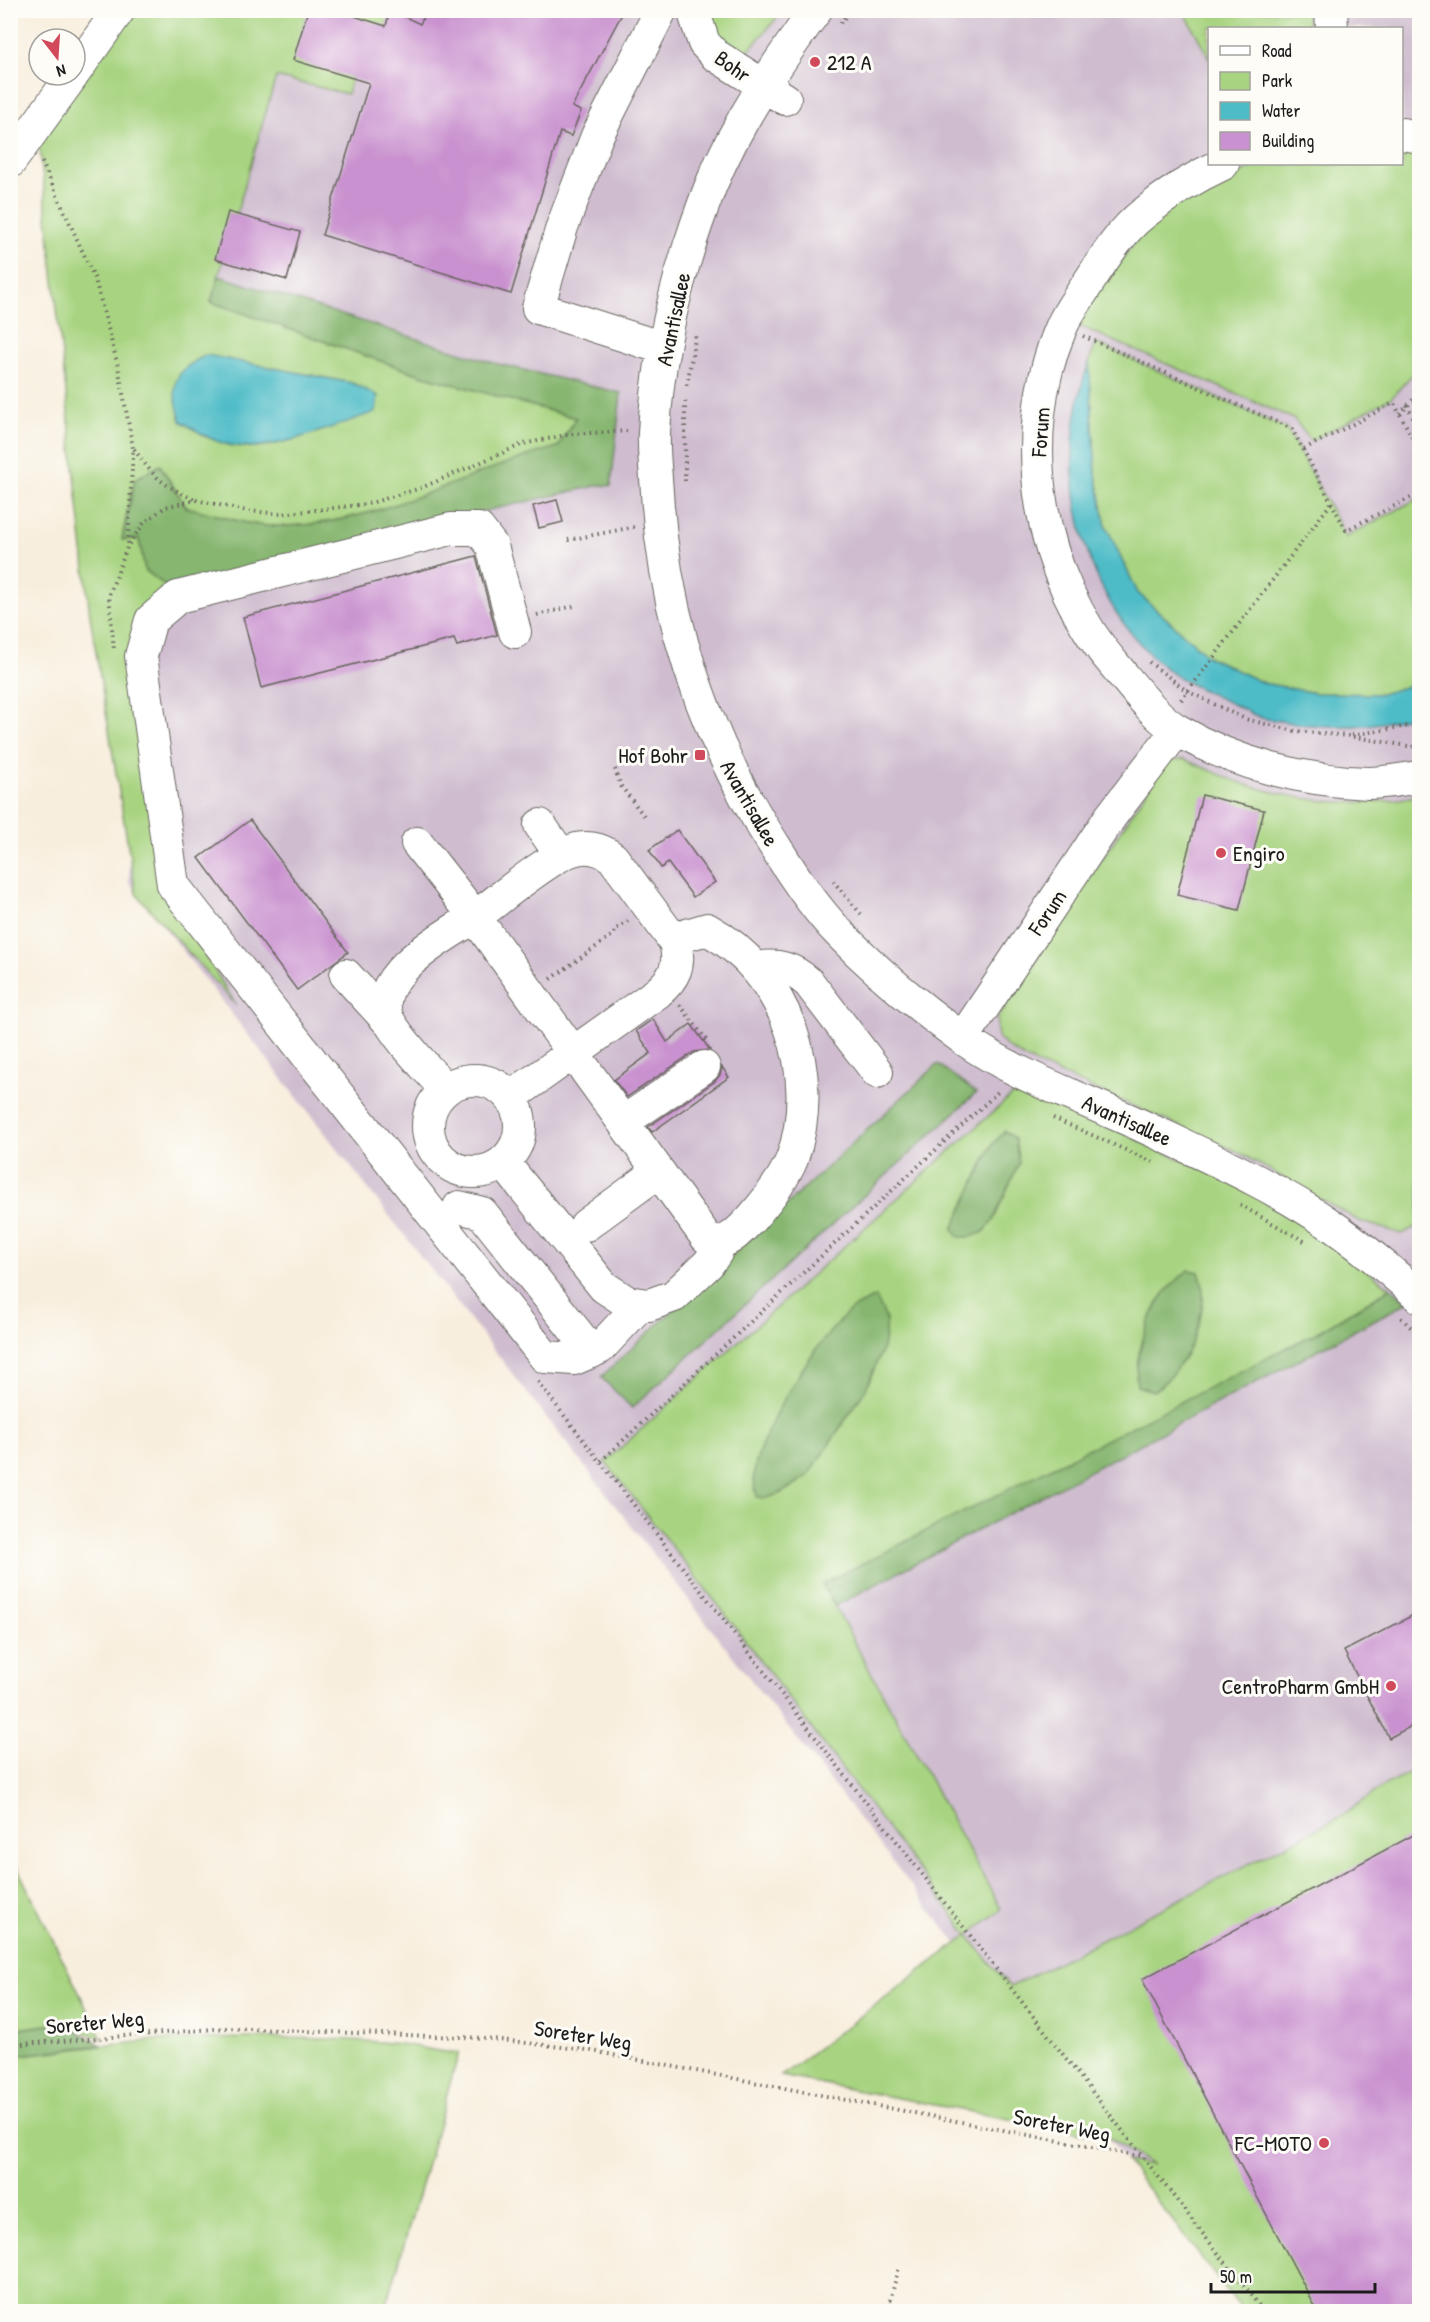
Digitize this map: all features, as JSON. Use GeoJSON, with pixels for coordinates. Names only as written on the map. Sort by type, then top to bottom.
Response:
{"type":"FeatureCollection","features":[{"type":"Feature","properties":{"kind":"street"},"geometry":{"type":"LineString","coordinates":[[87,56],[119,10]]}},
{"type":"Feature","properties":{"kind":"street"},"geometry":{"type":"LineString","coordinates":[[661,10],[597,136],[562,227],[538,308],[663,348]]}},
{"type":"Feature","properties":{"kind":"street","name":"Bohr"},"geometry":{"type":"LineString","coordinates":[[693,10],[704,44],[715,55],[773,93]]}},
{"type":"Feature","properties":{"kind":"street"},"geometry":{"type":"LineString","coordinates":[[1330,10],[1332,27]]}},
{"type":"Feature","properties":{"kind":"street","name":"Avantisallee"},"geometry":{"type":"LineString","coordinates":[[827,18],[712,184],[690,246],[663,348],[654,436],[662,554],[669,599],[684,654],[719,748],[766,834],[793,875],[838,932],[884,975],[963,1038],[1008,1086],[1138,1125],[1275,1192],[1333,1226],[1407,1305]]}},
{"type":"Feature","properties":{"kind":"street"},"geometry":{"type":"LineString","coordinates":[[10,162],[65,87]]}},
{"type":"Feature","properties":{"kind":"street"},"geometry":{"type":"LineString","coordinates":[[1403,134],[1419,137]]}},
{"type":"Feature","properties":{"kind":"street","name":"Forum"},"geometry":{"type":"LineString","coordinates":[[1220,165],[1201,174],[1142,214],[1103,260],[1074,332],[1046,377],[1037,432],[1038,489],[1049,544],[1076,609],[1101,651],[1177,730],[1240,760],[1305,777],[1370,783],[1419,777]]}},
{"type":"Feature","properties":{"kind":"street"},"geometry":{"type":"LineString","coordinates":[[515,632],[492,546],[479,529],[451,529],[228,582],[178,597],[151,620],[141,656],[173,885],[449,1215],[545,1357],[574,1359],[600,1348],[639,1306]]}},
{"type":"Feature","properties":{"kind":"street","name":"Forum"},"geometry":{"type":"LineString","coordinates":[[963,1038],[1111,816],[1177,730]]}},
{"type":"Feature","properties":{"kind":"street"},"geometry":{"type":"LineString","coordinates":[[540,825],[561,855]]}},
{"type":"Feature","properties":{"kind":"street"},"geometry":{"type":"LineString","coordinates":[[417,843],[475,917],[705,1237],[717,1242],[730,1239],[761,1207],[792,1160],[800,1121],[803,1077],[797,1048],[785,1015],[766,979],[756,968],[726,939],[707,929],[673,939]]}},
{"type":"Feature","properties":{"kind":"street"},"geometry":{"type":"LineString","coordinates":[[445,1089],[389,1022],[384,1003],[365,985],[402,969],[561,855],[586,848],[606,852],[614,858],[673,939],[678,956],[677,969],[665,986],[511,1097]]}},
{"type":"Feature","properties":{"kind":"street"},"geometry":{"type":"LineString","coordinates":[[756,968],[784,967],[797,973],[809,983],[877,1071]]}},
{"type":"Feature","properties":{"kind":"street"},"geometry":{"type":"LineString","coordinates":[[623,1122],[706,1054]]}},
{"type":"Feature","properties":{"kind":"street"},"geometry":{"type":"LineString","coordinates":[[479,1079],[497,1085],[511,1097],[519,1113],[521,1131],[515,1149],[503,1162],[487,1171],[463,1171],[451,1167],[437,1155],[429,1139],[427,1121],[433,1103],[445,1089],[461,1081],[479,1079]]}},
{"type":"Feature","properties":{"kind":"street"},"geometry":{"type":"LineString","coordinates":[[503,1162],[604,1287],[611,1294],[639,1306],[674,1296],[708,1264],[716,1253],[717,1242]]}},
{"type":"Feature","properties":{"kind":"street"},"geometry":{"type":"LineString","coordinates":[[449,1215],[463,1171]]}},
{"type":"Feature","properties":{"kind":"street"},"geometry":{"type":"LineString","coordinates":[[586,1225],[658,1172]]}},
{"type":"Feature","properties":{"kind":"path"},"geometry":{"type":"LineString","coordinates":[[827,18],[851,10]]}},
{"type":"Feature","properties":{"kind":"path"},"geometry":{"type":"LineString","coordinates":[[685,493],[685,396],[697,327]]}},
{"type":"Feature","properties":{"kind":"path"},"geometry":{"type":"LineString","coordinates":[[1074,332],[1083,349]]}},
{"type":"Feature","properties":{"kind":"path"},"geometry":{"type":"LineString","coordinates":[[1074,332],[1292,429],[1305,448],[1346,530],[1419,493]]}},
{"type":"Feature","properties":{"kind":"path"},"geometry":{"type":"LineString","coordinates":[[1400,414],[1419,392]]}},
{"type":"Feature","properties":{"kind":"path"},"geometry":{"type":"LineString","coordinates":[[1305,448],[1394,403],[1419,452]]}},
{"type":"Feature","properties":{"kind":"path"},"geometry":{"type":"LineString","coordinates":[[1407,405],[1419,430]]}},
{"type":"Feature","properties":{"kind":"path"},"geometry":{"type":"LineString","coordinates":[[632,420],[632,441]]}},
{"type":"Feature","properties":{"kind":"path"},"geometry":{"type":"LineString","coordinates":[[133,448],[151,474],[165,486],[196,500],[247,511],[282,514],[367,504],[421,488],[523,444],[572,434],[632,431]]}},
{"type":"Feature","properties":{"kind":"path"},"geometry":{"type":"LineString","coordinates":[[128,545],[144,523],[165,507],[196,500]]}},
{"type":"Feature","properties":{"kind":"path"},"geometry":{"type":"LineString","coordinates":[[1187,691],[1332,502]]}},
{"type":"Feature","properties":{"kind":"path"},"geometry":{"type":"LineString","coordinates":[[636,515],[637,537]]}},
{"type":"Feature","properties":{"kind":"path"},"geometry":{"type":"LineString","coordinates":[[568,540],[637,526]]}},
{"type":"Feature","properties":{"kind":"path"},"geometry":{"type":"LineString","coordinates":[[1145,657],[1155,668],[1187,691],[1245,719],[1295,731],[1349,736],[1419,748]]}},
{"type":"Feature","properties":{"kind":"path"},"geometry":{"type":"LineString","coordinates":[[1349,736],[1419,724]]}},
{"type":"Feature","properties":{"kind":"path"},"geometry":{"type":"LineString","coordinates":[[615,769],[621,786],[644,816]]}},
{"type":"Feature","properties":{"kind":"path"},"geometry":{"type":"LineString","coordinates":[[827,875],[865,919]]}},
{"type":"Feature","properties":{"kind":"path"},"geometry":{"type":"LineString","coordinates":[[530,994],[614,934],[615,930],[631,918]]}},
{"type":"Feature","properties":{"kind":"path"},"geometry":{"type":"LineString","coordinates":[[665,986],[706,1054]]}},
{"type":"Feature","properties":{"kind":"path"},"geometry":{"type":"LineString","coordinates":[[991,1087],[1008,1086]]}},
{"type":"Feature","properties":{"kind":"path"},"geometry":{"type":"LineString","coordinates":[[601,1461],[1008,1086]]}},
{"type":"Feature","properties":{"kind":"path"},"geometry":{"type":"LineString","coordinates":[[1049,1116],[1089,1136],[1160,1165]]}},
{"type":"Feature","properties":{"kind":"path"},"geometry":{"type":"LineString","coordinates":[[1230,1199],[1307,1243]]}},
{"type":"Feature","properties":{"kind":"path"},"geometry":{"type":"LineString","coordinates":[[1407,1305],[1419,1336]]}},
{"type":"Feature","properties":{"kind":"path","name":"Soreter Weg"},"geometry":{"type":"LineString","coordinates":[[10,2045],[226,2028],[484,2038],[587,2050],[1143,2157]]}},
{"type":"Feature","properties":{"kind":"path"},"geometry":{"type":"LineString","coordinates":[[887,2312],[899,2267]]}},
{"type":"Feature","properties":{"kind":"shaded area"},"geometry":{"type":"Polygon","coordinates":[[[184,11],[1419,11],[1419,2311],[1243,2311],[129,882],[152,62],[184,11]]]}},
{"type":"Feature","properties":{"kind":"green space"},"geometry":{"type":"Polygon","coordinates":[[[127,11],[402,11],[384,68],[355,66],[347,94],[276,77],[211,302],[421,375],[576,418],[558,447],[487,470],[382,509],[346,518],[309,524],[271,526],[239,521],[186,507],[160,466],[131,491],[122,539],[139,539],[145,570],[171,590],[136,625],[183,919],[236,1005],[136,894],[90,616],[38,133],[72,87],[87,87],[87,66],[127,11]],[[205,355],[204,436],[231,445],[254,447],[273,445],[310,433],[378,396],[352,383],[205,355]]]}},
{"type":"Feature","properties":{"kind":"green space"},"geometry":{"type":"Polygon","coordinates":[[[705,11],[783,11],[747,52],[734,56],[716,46],[705,11]]]}},
{"type":"Feature","properties":{"kind":"green space"},"geometry":{"type":"Polygon","coordinates":[[[1184,11],[1307,11],[1308,27],[1208,27],[1208,56],[1184,11]]]}},
{"type":"Feature","properties":{"kind":"green space"},"geometry":{"type":"Polygon","coordinates":[[[1403,151],[1419,155],[1419,367],[1391,398],[1311,441],[1294,419],[1079,326],[1099,289],[1138,238],[1174,201],[1260,165],[1403,165],[1403,151]]]}},
{"type":"Feature","properties":{"kind":"green space"},"geometry":{"type":"Polygon","coordinates":[[[219,276],[494,363],[621,393],[611,486],[600,485],[401,530],[171,590],[145,570],[139,539],[122,540],[135,479],[160,465],[186,507],[261,525],[309,524],[381,509],[558,447],[576,418],[421,375],[211,302],[219,276]]]}},
{"type":"Feature","properties":{"kind":"green space"},"geometry":{"type":"Polygon","coordinates":[[[1096,343],[1287,429],[1346,537],[1419,498],[1419,683],[1381,694],[1315,693],[1263,683],[1209,657],[1138,593],[1106,526],[1096,474],[1089,362],[1096,343]]]}},
{"type":"Feature","properties":{"kind":"green space"},"geometry":{"type":"Polygon","coordinates":[[[1183,759],[1247,785],[1289,796],[1333,802],[1376,802],[1419,795],[1419,1225],[1402,1234],[1359,1221],[1236,1151],[1026,1059],[1007,1047],[999,1038],[998,1017],[1166,762],[1183,759]]]}},
{"type":"Feature","properties":{"kind":"green space"},"geometry":{"type":"Polygon","coordinates":[[[938,1064],[976,1093],[632,1408],[601,1377],[938,1064]]]}},
{"type":"Feature","properties":{"kind":"green space"},"geometry":{"type":"Polygon","coordinates":[[[1021,1087],[1222,1178],[1302,1223],[1391,1288],[1316,1333],[823,1585],[1001,1909],[968,1936],[1010,1987],[1340,1817],[1387,1784],[1419,1768],[1419,2311],[1243,2311],[1126,2161],[1152,2165],[1109,2138],[781,2076],[968,1935],[722,1610],[605,1462],[1021,1087]],[[1164,1294],[1144,1338],[1136,1374],[1137,1386],[1153,1391],[1175,1370],[1186,1353],[1198,1325],[1164,1294]],[[866,1389],[781,1493],[807,1477],[866,1389]]]}},
{"type":"Feature","properties":{"kind":"green space"},"geometry":{"type":"Polygon","coordinates":[[[1005,1131],[1015,1139],[1019,1163],[993,1221],[984,1232],[971,1237],[959,1237],[953,1229],[992,1145],[1005,1131]]]}},
{"type":"Feature","properties":{"kind":"green space"},"geometry":{"type":"Polygon","coordinates":[[[1188,1270],[1199,1272],[1203,1287],[1203,1304],[1194,1338],[1186,1355],[1165,1382],[1153,1391],[1137,1386],[1140,1351],[1153,1314],[1164,1294],[1188,1270]]]}},
{"type":"Feature","properties":{"kind":"green space"},"geometry":{"type":"Polygon","coordinates":[[[1391,1288],[1408,1302],[835,1606],[822,1584],[1316,1333],[1391,1288]]]}},
{"type":"Feature","properties":{"kind":"green space"},"geometry":{"type":"Polygon","coordinates":[[[876,1297],[886,1319],[884,1345],[866,1389],[807,1477],[781,1493],[767,1498],[757,1497],[754,1477],[758,1455],[793,1384],[825,1338],[841,1320],[855,1307],[876,1297]]]}},
{"type":"Feature","properties":{"kind":"green space"},"geometry":{"type":"Polygon","coordinates":[[[10,1853],[102,2039],[62,2023],[11,2030],[10,1853]]]}},
{"type":"Feature","properties":{"kind":"green space"},"geometry":{"type":"Polygon","coordinates":[[[62,2023],[102,2045],[11,2056],[11,2030],[62,2023]]]}},
{"type":"Feature","properties":{"kind":"green space"},"geometry":{"type":"Polygon","coordinates":[[[243,2038],[361,2041],[459,2052],[385,2311],[11,2312],[11,2056],[157,2040],[243,2038]]]}},
{"type":"Feature","properties":{"kind":"water"},"geometry":{"type":"Polygon","coordinates":[[[206,355],[352,383],[378,396],[376,412],[306,436],[269,445],[252,447],[221,443],[181,421],[176,398],[176,381],[180,374],[206,355]]]}},
{"type":"Feature","properties":{"kind":"water"},"geometry":{"type":"Polygon","coordinates":[[[1089,362],[1096,474],[1106,526],[1138,593],[1209,657],[1263,683],[1315,693],[1381,694],[1419,683],[1419,713],[1386,722],[1353,726],[1320,726],[1262,718],[1177,676],[1163,666],[1134,637],[1110,603],[1092,566],[1080,526],[1074,484],[1073,443],[1078,401],[1089,362]]]}},
{"type":"Feature","properties":{"kind":"building"},"geometry":{"type":"Polygon","coordinates":[[[308,10],[335,10],[386,26],[390,10],[420,24],[427,10],[442,17],[446,10],[624,10],[572,107],[581,111],[571,136],[560,132],[511,294],[322,235],[369,83],[293,60],[308,10]]]}},
{"type":"Feature","properties":{"kind":"building"},"geometry":{"type":"Polygon","coordinates":[[[228,212],[300,232],[287,280],[215,259],[228,212]]]}},
{"type":"Feature","properties":{"kind":"building"},"geometry":{"type":"Polygon","coordinates":[[[557,500],[563,522],[539,528],[533,506],[557,500]]]}},
{"type":"Feature","properties":{"kind":"building"},"geometry":{"type":"Polygon","coordinates":[[[476,556],[497,635],[457,646],[454,639],[261,688],[243,617],[476,556]]]}},
{"type":"Feature","properties":{"kind":"building","name":"Engiro"},"geometry":{"type":"Polygon","coordinates":[[[1202,795],[1264,810],[1239,910],[1177,895],[1202,795]]]}},
{"type":"Feature","properties":{"kind":"building"},"geometry":{"type":"Polygon","coordinates":[[[250,820],[348,952],[297,990],[199,858],[250,820]]]}},
{"type":"Feature","properties":{"kind":"building"},"geometry":{"type":"Polygon","coordinates":[[[677,830],[715,882],[693,897],[668,863],[661,868],[649,850],[677,830]]]}},
{"type":"Feature","properties":{"kind":"building"},"geometry":{"type":"Polygon","coordinates":[[[653,1019],[667,1042],[691,1024],[710,1050],[694,1052],[627,1097],[614,1080],[651,1053],[636,1031],[653,1019]]]}},
{"type":"Feature","properties":{"kind":"building"},"geometry":{"type":"Polygon","coordinates":[[[722,1067],[729,1077],[652,1132],[648,1127],[714,1082],[720,1075],[722,1067]]]}},
{"type":"Feature","properties":{"kind":"building","name":"CentroPharm GmbH"},"geometry":{"type":"Polygon","coordinates":[[[1419,1612],[1419,1722],[1389,1738],[1344,1651],[1419,1612]]]}},
{"type":"Feature","properties":{"kind":"building","name":"FC-MOTO"},"geometry":{"type":"Polygon","coordinates":[[[1419,1832],[1419,2308],[1412,2312],[1318,2312],[1142,1979],[1419,1832]]]}},
{"type":"Feature","properties":{"kind":"place","name":"212 A"},"geometry":{"type":"Point","coordinates":[815,62]}},
{"type":"Feature","properties":{"kind":"place","name":"Hof Bohr"},"geometry":{"type":"Point","coordinates":[700,755]}},
{"type":"Feature","properties":{"kind":"place","name":"Engiro"},"geometry":{"type":"Point","coordinates":[1221,853]}},
{"type":"Feature","properties":{"kind":"place","name":"CentroPharm GmbH"},"geometry":{"type":"Point","coordinates":[1391,1686]}},
{"type":"Feature","properties":{"kind":"place","name":"FC-MOTO"},"geometry":{"type":"Point","coordinates":[1324,2143]}}]}
